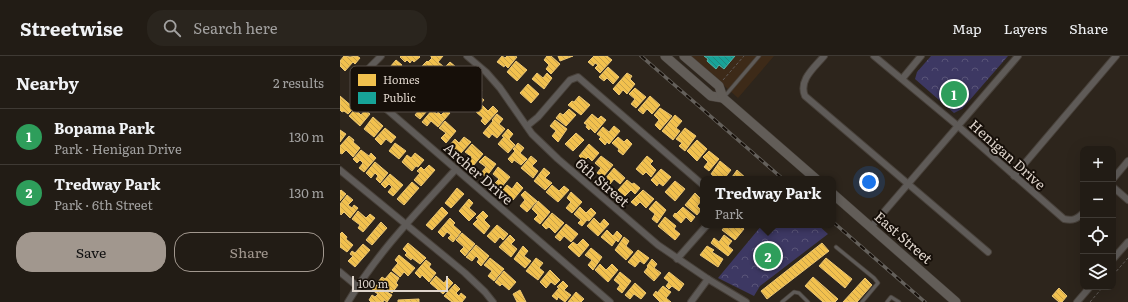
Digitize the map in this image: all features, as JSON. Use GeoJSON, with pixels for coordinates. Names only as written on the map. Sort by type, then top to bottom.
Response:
{"type":"FeatureCollection","features":[{"type":"Feature","properties":{"kind":"street","name":"Archer Drive"},"geometry":{"type":"LineString","coordinates":[[372,66],[381,56]]}},
{"type":"Feature","properties":{"kind":"street","name":"6th Street"},"geometry":{"type":"LineString","coordinates":[[467,56],[479,66]]}},
{"type":"Feature","properties":{"kind":"street"},"geometry":{"type":"LineString","coordinates":[[684,56],[719,86],[723,98],[813,176]]}},
{"type":"Feature","properties":{"kind":"street"},"geometry":{"type":"LineString","coordinates":[[824,56],[808,75],[804,83],[803,90],[805,96],[988,252]]}},
{"type":"Feature","properties":{"kind":"street","name":"Henigan Drive"},"geometry":{"type":"LineString","coordinates":[[874,56],[958,126],[1064,219],[1072,221],[1080,216]]}},
{"type":"Feature","properties":{"kind":"street"},"geometry":{"type":"LineString","coordinates":[[902,79],[921,56]]}},
{"type":"Feature","properties":{"kind":"street"},"geometry":{"type":"LineString","coordinates":[[871,227],[1018,56]]}},
{"type":"Feature","properties":{"kind":"street"},"geometry":{"type":"LineString","coordinates":[[1014,176],[1116,56]]}},
{"type":"Feature","properties":{"kind":"street"},"geometry":{"type":"LineString","coordinates":[[670,57],[712,96],[723,98]]}},
{"type":"Feature","properties":{"kind":"street","name":"6th Street"},"geometry":{"type":"LineString","coordinates":[[482,69],[500,88],[539,141],[558,159],[677,259],[708,280],[746,302]]}},
{"type":"Feature","properties":{"kind":"street"},"geometry":{"type":"LineString","coordinates":[[527,126],[538,117],[570,80],[578,77],[700,182]]}},
{"type":"Feature","properties":{"kind":"street","name":"Archer Drive"},"geometry":{"type":"LineString","coordinates":[[390,112],[610,302]]}},
{"type":"Feature","properties":{"kind":"street"},"geometry":{"type":"LineString","coordinates":[[1116,176],[1128,162]]}},
{"type":"Feature","properties":{"kind":"street"},"geometry":{"type":"LineString","coordinates":[[348,302],[407,224],[456,169]]}},
{"type":"Feature","properties":{"kind":"street"},"geometry":{"type":"LineString","coordinates":[[340,170],[407,224],[476,284],[493,302]]}},
{"type":"Feature","properties":{"kind":"street"},"geometry":{"type":"LineString","coordinates":[[1116,190],[1128,200]]}},
{"type":"Feature","properties":{"kind":"street","name":"East Street"},"geometry":{"type":"LineString","coordinates":[[836,197],[956,302]]}},
{"type":"Feature","properties":{"kind":"street"},"geometry":{"type":"LineString","coordinates":[[677,259],[704,228]]}},
{"type":"Feature","properties":{"kind":"street"},"geometry":{"type":"LineString","coordinates":[[1116,256],[1128,242]]}},
{"type":"Feature","properties":{"kind":"street"},"geometry":{"type":"LineString","coordinates":[[340,272],[358,287]]}},
{"type":"Feature","properties":{"kind":"street"},"geometry":{"type":"LineString","coordinates":[[691,302],[708,280]]}},
{"type":"Feature","properties":{"kind":"street"},"geometry":{"type":"LineString","coordinates":[[1077,302],[1087,290]]}},
{"type":"Feature","properties":{"kind":"lane"},"geometry":{"type":"LineString","coordinates":[[723,98],[760,56]]}},
{"type":"Feature","properties":{"kind":"lane"},"geometry":{"type":"LineString","coordinates":[[836,247],[878,283],[862,302]]}},
{"type":"Feature","properties":{"kind":"lane"},"geometry":{"type":"LineString","coordinates":[[782,302],[794,292],[799,293],[808,302]]}},
{"type":"Feature","properties":{"kind":"lane"},"geometry":{"type":"LineString","coordinates":[[887,302],[891,297],[900,302]]}},
{"type":"Feature","properties":{"kind":"path"},"geometry":{"type":"LineString","coordinates":[[722,81],[744,56]]}},
{"type":"Feature","properties":{"kind":"path"},"geometry":{"type":"LineString","coordinates":[[1116,272],[1128,258]]}},
{"type":"Feature","properties":{"kind":"path"},"geometry":{"type":"LineString","coordinates":[[1090,302],[1100,290]]}},
{"type":"Feature","properties":{"kind":"shaded area"},"geometry":{"type":"Polygon","coordinates":[[[690,56],[774,56],[738,98],[690,56]]]}},
{"type":"Feature","properties":{"kind":"green space"},"geometry":{"type":"Polygon","coordinates":[[[931,56],[1008,56],[962,109],[954,113],[915,79],[917,72],[931,56]]]}},
{"type":"Feature","properties":{"kind":"green space"},"geometry":{"type":"Polygon","coordinates":[[[760,228],[821,228],[828,234],[760,286],[754,296],[718,278],[760,228]]]}},
{"type":"Feature","properties":{"kind":"building: Homes"},"geometry":{"type":"Polygon","coordinates":[[[344,56],[357,56],[360,58],[355,64],[353,62],[345,71],[340,66],[340,61],[344,56]]]}},
{"type":"Feature","properties":{"kind":"building: Homes"},"geometry":{"type":"Polygon","coordinates":[[[443,56],[438,62],[443,66],[422,66],[432,58],[431,57],[443,56]]]}},
{"type":"Feature","properties":{"kind":"building: Homes"},"geometry":{"type":"Polygon","coordinates":[[[502,56],[505,58],[507,56],[517,57],[508,68],[497,62],[502,56]]]}},
{"type":"Feature","properties":{"kind":"building: Homes"},"geometry":{"type":"Polygon","coordinates":[[[547,56],[551,56],[560,64],[551,74],[546,69],[549,65],[544,60],[547,56]]]}},
{"type":"Feature","properties":{"kind":"building: Homes"},"geometry":{"type":"Polygon","coordinates":[[[558,56],[573,56],[560,61],[558,56]]]}},
{"type":"Feature","properties":{"kind":"building: Homes"},"geometry":{"type":"Polygon","coordinates":[[[594,56],[607,56],[612,60],[600,73],[595,68],[598,65],[595,63],[593,66],[588,62],[594,56]]]}},
{"type":"Feature","properties":{"kind":"building: Homes"},"geometry":{"type":"Polygon","coordinates":[[[400,57],[420,57],[414,62],[412,60],[410,63],[407,60],[405,62],[400,57]]]}},
{"type":"Feature","properties":{"kind":"building: Homes"},"geometry":{"type":"Polygon","coordinates":[[[396,60],[402,65],[401,66],[391,66],[396,60]]]}},
{"type":"Feature","properties":{"kind":"building: Homes"},"geometry":{"type":"Polygon","coordinates":[[[516,61],[527,70],[517,81],[507,72],[516,61]]]}},
{"type":"Feature","properties":{"kind":"building: Homes"},"geometry":{"type":"Polygon","coordinates":[[[450,62],[455,66],[446,66],[450,62]]]}},
{"type":"Feature","properties":{"kind":"building: Homes"},"geometry":{"type":"Polygon","coordinates":[[[608,67],[619,77],[613,84],[607,78],[604,81],[599,77],[608,67]]]}},
{"type":"Feature","properties":{"kind":"building: Homes"},"geometry":{"type":"Polygon","coordinates":[[[537,73],[543,78],[547,73],[552,78],[544,89],[532,79],[537,73]]]}},
{"type":"Feature","properties":{"kind":"building: Homes"},"geometry":{"type":"Polygon","coordinates":[[[627,73],[632,76],[630,79],[635,84],[627,94],[623,90],[619,95],[613,89],[627,73]]]}},
{"type":"Feature","properties":{"kind":"building: Homes"},"geometry":{"type":"Polygon","coordinates":[[[528,84],[539,94],[531,103],[520,93],[528,84]]]}},
{"type":"Feature","properties":{"kind":"building: Homes"},"geometry":{"type":"Polygon","coordinates":[[[635,88],[646,97],[636,108],[631,104],[635,99],[629,94],[635,88]]]}},
{"type":"Feature","properties":{"kind":"building: Homes"},"geometry":{"type":"Polygon","coordinates":[[[340,96],[350,105],[350,112],[348,114],[340,110],[340,96]]]}},
{"type":"Feature","properties":{"kind":"building: Homes"},"geometry":{"type":"Polygon","coordinates":[[[579,96],[590,105],[581,115],[568,105],[572,101],[574,102],[579,96]]]}},
{"type":"Feature","properties":{"kind":"building: Homes"},"geometry":{"type":"Polygon","coordinates":[[[650,96],[660,105],[652,114],[647,109],[643,114],[638,110],[650,96]]]}},
{"type":"Feature","properties":{"kind":"building: Homes"},"geometry":{"type":"Polygon","coordinates":[[[482,105],[488,111],[493,106],[498,111],[485,125],[481,121],[483,118],[476,112],[482,112],[482,105]]]}},
{"type":"Feature","properties":{"kind":"building: Homes"},"geometry":{"type":"Polygon","coordinates":[[[660,108],[672,116],[660,130],[655,125],[659,120],[654,115],[660,108]]]}},
{"type":"Feature","properties":{"kind":"building: Homes"},"geometry":{"type":"Polygon","coordinates":[[[569,109],[576,115],[566,126],[556,118],[560,113],[563,115],[569,109]]]}},
{"type":"Feature","properties":{"kind":"building: Homes"},"geometry":{"type":"Polygon","coordinates":[[[352,112],[358,112],[361,115],[363,112],[370,114],[360,126],[349,116],[352,112]]]}},
{"type":"Feature","properties":{"kind":"building: Homes"},"geometry":{"type":"Polygon","coordinates":[[[417,112],[426,112],[420,119],[415,115],[417,112]]]}},
{"type":"Feature","properties":{"kind":"building: Homes"},"geometry":{"type":"Polygon","coordinates":[[[430,112],[437,114],[438,112],[441,115],[444,112],[450,113],[438,127],[431,121],[427,126],[422,122],[430,112]]]}},
{"type":"Feature","properties":{"kind":"building: Homes"},"geometry":{"type":"Polygon","coordinates":[[[497,114],[503,119],[499,124],[505,129],[497,138],[492,134],[489,138],[483,133],[497,114]]]}},
{"type":"Feature","properties":{"kind":"building: Homes"},"geometry":{"type":"Polygon","coordinates":[[[592,114],[598,119],[601,116],[606,120],[595,133],[590,128],[589,130],[586,127],[587,125],[584,123],[592,114]]]}},
{"type":"Feature","properties":{"kind":"building: Homes"},"geometry":{"type":"Polygon","coordinates":[[[675,115],[682,121],[676,128],[680,131],[673,140],[662,131],[675,115]]]}},
{"type":"Feature","properties":{"kind":"building: Homes"},"geometry":{"type":"Polygon","coordinates":[[[373,117],[383,126],[374,137],[364,129],[373,117]]]}},
{"type":"Feature","properties":{"kind":"building: Homes"},"geometry":{"type":"Polygon","coordinates":[[[555,120],[567,129],[558,142],[552,136],[556,131],[550,126],[555,120]]]}},
{"type":"Feature","properties":{"kind":"building: Homes"},"geometry":{"type":"Polygon","coordinates":[[[445,121],[456,131],[446,143],[441,138],[446,133],[439,128],[445,121]]]}},
{"type":"Feature","properties":{"kind":"building: Homes"},"geometry":{"type":"Polygon","coordinates":[[[614,126],[620,131],[609,144],[607,142],[605,145],[599,139],[601,137],[597,134],[603,127],[609,132],[614,126]]]}},
{"type":"Feature","properties":{"kind":"building: Homes"},"geometry":{"type":"Polygon","coordinates":[[[385,128],[396,137],[391,143],[386,139],[381,145],[375,139],[385,128]]]}},
{"type":"Feature","properties":{"kind":"building: Homes"},"geometry":{"type":"Polygon","coordinates":[[[685,128],[696,136],[685,151],[679,146],[682,143],[676,139],[685,128]]]}},
{"type":"Feature","properties":{"kind":"building: Homes"},"geometry":{"type":"Polygon","coordinates":[[[508,129],[513,134],[509,139],[515,145],[508,153],[498,144],[508,129]]]}},
{"type":"Feature","properties":{"kind":"building: Homes"},"geometry":{"type":"Polygon","coordinates":[[[340,130],[346,134],[340,142],[340,130]]]}},
{"type":"Feature","properties":{"kind":"building: Homes"},"geometry":{"type":"Polygon","coordinates":[[[576,133],[584,140],[573,151],[565,144],[576,133]]]}},
{"type":"Feature","properties":{"kind":"building: Homes"},"geometry":{"type":"Polygon","coordinates":[[[349,136],[360,148],[353,157],[346,150],[342,154],[340,153],[340,146],[349,136]]]}},
{"type":"Feature","properties":{"kind":"building: Homes"},"geometry":{"type":"Polygon","coordinates":[[[464,137],[471,142],[460,154],[450,145],[455,139],[459,143],[464,137]]]}},
{"type":"Feature","properties":{"kind":"building: Homes"},"geometry":{"type":"Polygon","coordinates":[[[618,137],[624,142],[627,139],[632,144],[623,155],[612,143],[618,137]]]}},
{"type":"Feature","properties":{"kind":"building: Homes"},"geometry":{"type":"Polygon","coordinates":[[[697,140],[707,149],[697,161],[687,151],[697,140]]]}},
{"type":"Feature","properties":{"kind":"building: Homes"},"geometry":{"type":"Polygon","coordinates":[[[395,143],[406,151],[399,159],[389,151],[395,143]]]}},
{"type":"Feature","properties":{"kind":"building: Homes"},"geometry":{"type":"Polygon","coordinates":[[[518,143],[524,148],[520,153],[527,159],[521,165],[514,160],[512,163],[508,159],[515,151],[513,149],[518,143]]]}},
{"type":"Feature","properties":{"kind":"building: Homes"},"geometry":{"type":"Polygon","coordinates":[[[472,144],[483,154],[473,166],[468,161],[472,157],[465,152],[472,144]]]}},
{"type":"Feature","properties":{"kind":"building: Homes"},"geometry":{"type":"Polygon","coordinates":[[[589,144],[599,153],[592,161],[588,157],[584,161],[579,156],[589,144]]]}},
{"type":"Feature","properties":{"kind":"building: Homes"},"geometry":{"type":"Polygon","coordinates":[[[361,150],[369,156],[371,153],[376,158],[364,172],[359,168],[363,163],[360,160],[357,163],[353,159],[361,150]]]}},
{"type":"Feature","properties":{"kind":"building: Homes"},"geometry":{"type":"Polygon","coordinates":[[[709,151],[719,159],[709,171],[704,167],[708,162],[703,157],[709,151]]]}},
{"type":"Feature","properties":{"kind":"building: Homes"},"geometry":{"type":"Polygon","coordinates":[[[415,153],[424,160],[412,171],[402,162],[407,155],[411,158],[415,153]]]}},
{"type":"Feature","properties":{"kind":"building: Homes"},"geometry":{"type":"Polygon","coordinates":[[[485,156],[496,164],[486,177],[481,173],[486,167],[479,162],[485,156]]]}},
{"type":"Feature","properties":{"kind":"building: Homes"},"geometry":{"type":"Polygon","coordinates":[[[531,156],[537,161],[532,166],[538,171],[533,178],[521,168],[531,156]]]}},
{"type":"Feature","properties":{"kind":"building: Homes"},"geometry":{"type":"Polygon","coordinates":[[[601,156],[613,165],[603,177],[597,173],[601,168],[595,163],[601,156]]]}},
{"type":"Feature","properties":{"kind":"building: Homes"},"geometry":{"type":"Polygon","coordinates":[[[647,156],[653,161],[650,164],[656,170],[651,177],[646,172],[643,175],[636,169],[647,156]]]}},
{"type":"Feature","properties":{"kind":"building: Homes"},"geometry":{"type":"Polygon","coordinates":[[[720,161],[731,170],[726,176],[713,176],[711,174],[720,161]]]}},
{"type":"Feature","properties":{"kind":"building: Homes"},"geometry":{"type":"Polygon","coordinates":[[[375,162],[388,173],[380,183],[376,179],[378,176],[375,173],[371,178],[366,173],[375,162]]]}},
{"type":"Feature","properties":{"kind":"building: Homes"},"geometry":{"type":"Polygon","coordinates":[[[429,165],[435,170],[421,186],[414,180],[420,173],[417,171],[421,167],[424,170],[429,165]]]}},
{"type":"Feature","properties":{"kind":"building: Homes"},"geometry":{"type":"Polygon","coordinates":[[[498,167],[510,177],[500,189],[494,184],[499,179],[493,174],[498,167]]]}},
{"type":"Feature","properties":{"kind":"building: Homes"},"geometry":{"type":"Polygon","coordinates":[[[544,168],[550,173],[545,178],[552,183],[545,190],[534,181],[544,168]]]}},
{"type":"Feature","properties":{"kind":"building: Homes"},"geometry":{"type":"Polygon","coordinates":[[[614,168],[625,178],[620,184],[614,179],[610,184],[605,179],[614,168]]]}},
{"type":"Feature","properties":{"kind":"building: Homes"},"geometry":{"type":"Polygon","coordinates":[[[661,169],[671,177],[663,186],[659,183],[657,186],[651,180],[661,169]]]}},
{"type":"Feature","properties":{"kind":"building: Homes"},"geometry":{"type":"Polygon","coordinates":[[[737,170],[744,176],[733,176],[737,170]]]}},
{"type":"Feature","properties":{"kind":"building: Homes"},"geometry":{"type":"Polygon","coordinates":[[[390,174],[403,185],[393,196],[388,192],[392,187],[389,184],[385,188],[381,184],[390,174]]]}},
{"type":"Feature","properties":{"kind":"building: Homes"},"geometry":{"type":"Polygon","coordinates":[[[627,180],[640,188],[635,194],[631,190],[625,196],[618,190],[627,180]]]}},
{"type":"Feature","properties":{"kind":"building: Homes"},"geometry":{"type":"Polygon","coordinates":[[[675,181],[685,189],[675,201],[665,192],[675,181]]]}},
{"type":"Feature","properties":{"kind":"building: Homes"},"geometry":{"type":"Polygon","coordinates":[[[412,182],[419,188],[404,205],[397,199],[412,182]]]}},
{"type":"Feature","properties":{"kind":"building: Homes"},"geometry":{"type":"Polygon","coordinates":[[[517,182],[523,188],[513,200],[502,191],[507,185],[512,189],[517,182]]]}},
{"type":"Feature","properties":{"kind":"building: Homes"},"geometry":{"type":"Polygon","coordinates":[[[552,185],[559,191],[564,186],[569,190],[558,202],[546,192],[552,185]]]}},
{"type":"Feature","properties":{"kind":"building: Homes"},"geometry":{"type":"Polygon","coordinates":[[[457,188],[464,194],[451,208],[445,203],[457,188]]]}},
{"type":"Feature","properties":{"kind":"building: Homes"},"geometry":{"type":"Polygon","coordinates":[[[341,190],[346,194],[340,201],[340,191],[341,190]]]}},
{"type":"Feature","properties":{"kind":"building: Homes"},"geometry":{"type":"Polygon","coordinates":[[[643,190],[654,199],[646,208],[640,202],[636,206],[631,202],[643,190]]]}},
{"type":"Feature","properties":{"kind":"building: Homes"},"geometry":{"type":"Polygon","coordinates":[[[525,191],[537,201],[527,212],[520,206],[525,200],[521,195],[525,191]]]}},
{"type":"Feature","properties":{"kind":"building: Homes"},"geometry":{"type":"Polygon","coordinates":[[[571,192],[582,202],[572,213],[566,208],[571,202],[567,198],[571,192]]]}},
{"type":"Feature","properties":{"kind":"building: Homes"},"geometry":{"type":"Polygon","coordinates":[[[695,193],[700,198],[700,202],[697,206],[700,211],[697,215],[685,205],[695,193]]]}},
{"type":"Feature","properties":{"kind":"building: Homes"},"geometry":{"type":"Polygon","coordinates":[[[347,195],[353,200],[348,205],[352,208],[354,205],[358,208],[350,218],[344,212],[341,215],[340,213],[340,204],[347,195]]]}},
{"type":"Feature","properties":{"kind":"building: Homes"},"geometry":{"type":"Polygon","coordinates":[[[469,199],[473,203],[469,208],[476,214],[469,221],[459,211],[469,199]]]}},
{"type":"Feature","properties":{"kind":"building: Homes"},"geometry":{"type":"Polygon","coordinates":[[[538,201],[550,212],[540,224],[534,219],[538,215],[532,209],[538,201]]]}},
{"type":"Feature","properties":{"kind":"building: Homes"},"geometry":{"type":"Polygon","coordinates":[[[656,201],[666,210],[657,223],[652,219],[655,214],[649,209],[656,201]]]}},
{"type":"Feature","properties":{"kind":"building: Homes"},"geometry":{"type":"Polygon","coordinates":[[[442,207],[448,213],[432,230],[426,225],[442,207]]]}},
{"type":"Feature","properties":{"kind":"building: Homes"},"geometry":{"type":"Polygon","coordinates":[[[580,207],[586,213],[591,208],[596,213],[582,226],[578,223],[581,220],[574,214],[580,207]]]}},
{"type":"Feature","properties":{"kind":"building: Homes"},"geometry":{"type":"Polygon","coordinates":[[[683,207],[695,217],[691,222],[686,217],[681,223],[673,216],[683,207]]]}},
{"type":"Feature","properties":{"kind":"building: Homes"},"geometry":{"type":"Polygon","coordinates":[[[358,211],[366,218],[370,214],[375,218],[363,232],[358,228],[360,225],[352,219],[358,211]]]}},
{"type":"Feature","properties":{"kind":"building: Homes"},"geometry":{"type":"Polygon","coordinates":[[[483,211],[488,216],[484,220],[490,226],[484,234],[473,224],[478,219],[476,218],[483,211]]]}},
{"type":"Feature","properties":{"kind":"building: Homes"},"geometry":{"type":"Polygon","coordinates":[[[552,213],[564,223],[555,233],[549,227],[546,229],[542,225],[552,213]]]}},
{"type":"Feature","properties":{"kind":"building: Homes"},"geometry":{"type":"Polygon","coordinates":[[[665,217],[676,226],[674,229],[680,234],[675,240],[658,226],[665,217]]]}},
{"type":"Feature","properties":{"kind":"building: Homes"},"geometry":{"type":"Polygon","coordinates":[[[450,218],[455,223],[453,225],[461,232],[453,242],[448,238],[451,235],[447,232],[443,237],[438,232],[450,218]]]}},
{"type":"Feature","properties":{"kind":"building: Homes"},"geometry":{"type":"Polygon","coordinates":[[[594,218],[600,224],[604,219],[609,224],[598,236],[587,226],[594,218]]]}},
{"type":"Feature","properties":{"kind":"building: Homes"},"geometry":{"type":"Polygon","coordinates":[[[381,222],[387,228],[372,245],[366,240],[381,222]]]}},
{"type":"Feature","properties":{"kind":"building: Homes"},"geometry":{"type":"Polygon","coordinates":[[[566,224],[578,234],[571,242],[564,236],[560,241],[555,237],[566,224]]]}},
{"type":"Feature","properties":{"kind":"building: Homes"},"geometry":{"type":"Polygon","coordinates":[[[497,225],[508,234],[503,240],[500,237],[495,243],[487,236],[497,225]]]}},
{"type":"Feature","properties":{"kind":"building: Homes"},"geometry":{"type":"Polygon","coordinates":[[[724,228],[744,229],[735,240],[722,230],[724,228]]]}},
{"type":"Feature","properties":{"kind":"building: Homes"},"geometry":{"type":"Polygon","coordinates":[[[607,230],[613,236],[617,231],[622,236],[618,242],[616,240],[612,246],[601,237],[607,230]]]}},
{"type":"Feature","properties":{"kind":"building: Homes"},"geometry":{"type":"Polygon","coordinates":[[[342,232],[347,237],[346,239],[353,245],[347,252],[340,247],[340,234],[342,232]]]}},
{"type":"Feature","properties":{"kind":"building: Homes"},"geometry":{"type":"Polygon","coordinates":[[[462,233],[475,244],[465,256],[460,251],[464,247],[456,240],[462,233]]]}},
{"type":"Feature","properties":{"kind":"building: Homes"},"geometry":{"type":"Polygon","coordinates":[[[510,235],[515,240],[511,244],[517,249],[511,257],[499,247],[510,235]]]}},
{"type":"Feature","properties":{"kind":"building: Homes"},"geometry":{"type":"Polygon","coordinates":[[[724,235],[732,241],[728,246],[733,250],[728,256],[711,243],[714,238],[719,242],[724,235]]]}},
{"type":"Feature","properties":{"kind":"building: Homes"},"geometry":{"type":"Polygon","coordinates":[[[624,237],[629,241],[626,246],[633,252],[626,260],[615,250],[624,237]]]}},
{"type":"Feature","properties":{"kind":"building: Homes"},"geometry":{"type":"Polygon","coordinates":[[[583,239],[589,245],[579,257],[568,247],[573,242],[577,245],[583,239]]]}},
{"type":"Feature","properties":{"kind":"building: Homes"},"geometry":{"type":"Polygon","coordinates":[[[408,243],[426,258],[420,264],[412,258],[411,260],[405,255],[407,253],[403,249],[408,243]]]}},
{"type":"Feature","properties":{"kind":"building: Homes"},"geometry":{"type":"Polygon","coordinates":[[[822,243],[829,251],[767,299],[761,291],[822,243]]]}},
{"type":"Feature","properties":{"kind":"building: Homes"},"geometry":{"type":"Polygon","coordinates":[[[363,244],[370,250],[355,267],[348,261],[353,256],[350,254],[352,251],[355,253],[363,244]]]}},
{"type":"Feature","properties":{"kind":"building: Homes"},"geometry":{"type":"Polygon","coordinates":[[[476,245],[489,256],[481,266],[477,262],[479,259],[476,256],[472,261],[466,257],[476,245]]]}},
{"type":"Feature","properties":{"kind":"building: Homes"},"geometry":{"type":"Polygon","coordinates":[[[523,246],[528,251],[524,256],[531,261],[525,268],[514,259],[523,246]]]}},
{"type":"Feature","properties":{"kind":"building: Homes"},"geometry":{"type":"Polygon","coordinates":[[[707,246],[714,250],[712,252],[723,259],[718,267],[700,255],[707,246]]]}},
{"type":"Feature","properties":{"kind":"building: Homes"},"geometry":{"type":"Polygon","coordinates":[[[591,248],[602,257],[593,270],[588,265],[592,260],[585,255],[591,248]]]}},
{"type":"Feature","properties":{"kind":"building: Homes"},"geometry":{"type":"Polygon","coordinates":[[[638,250],[649,258],[644,264],[640,261],[635,267],[628,262],[638,250]]]}},
{"type":"Feature","properties":{"kind":"building: Homes"},"geometry":{"type":"Polygon","coordinates":[[[399,255],[415,268],[408,276],[404,272],[400,277],[392,270],[398,263],[395,260],[399,255]]]}},
{"type":"Feature","properties":{"kind":"building: Homes"},"geometry":{"type":"Polygon","coordinates":[[[490,258],[504,269],[494,281],[488,276],[492,271],[484,265],[490,258]]]}},
{"type":"Feature","properties":{"kind":"building: Homes"},"geometry":{"type":"Polygon","coordinates":[[[536,258],[543,263],[539,268],[544,272],[538,280],[526,271],[536,258]]]}},
{"type":"Feature","properties":{"kind":"building: Homes"},"geometry":{"type":"Polygon","coordinates":[[[826,258],[852,279],[845,288],[819,266],[826,258]]]}},
{"type":"Feature","properties":{"kind":"building: Homes"},"geometry":{"type":"Polygon","coordinates":[[[652,259],[657,264],[654,268],[661,273],[654,281],[644,272],[652,259]]]}},
{"type":"Feature","properties":{"kind":"building: Homes"},"geometry":{"type":"Polygon","coordinates":[[[426,260],[431,264],[429,267],[436,273],[429,282],[422,275],[420,278],[415,273],[426,260]]]}},
{"type":"Feature","properties":{"kind":"building: Homes"},"geometry":{"type":"Polygon","coordinates":[[[600,264],[606,270],[612,264],[618,270],[608,282],[595,270],[600,264]]]}},
{"type":"Feature","properties":{"kind":"building: Homes"},"geometry":{"type":"Polygon","coordinates":[[[550,270],[560,280],[555,285],[551,282],[546,288],[540,282],[550,270]]]}},
{"type":"Feature","properties":{"kind":"building: Homes"},"geometry":{"type":"Polygon","coordinates":[[[504,271],[516,282],[509,290],[502,284],[500,286],[495,282],[504,271]]]}},
{"type":"Feature","properties":{"kind":"building: Homes"},"geometry":{"type":"Polygon","coordinates":[[[391,272],[399,278],[396,283],[398,285],[392,293],[378,282],[382,277],[385,279],[391,272]]]}},
{"type":"Feature","properties":{"kind":"building: Homes"},"geometry":{"type":"Polygon","coordinates":[[[620,272],[631,281],[622,293],[617,289],[620,285],[614,280],[620,272]]]}},
{"type":"Feature","properties":{"kind":"building: Homes"},"geometry":{"type":"Polygon","coordinates":[[[669,272],[684,284],[679,291],[672,286],[669,289],[666,286],[669,282],[664,278],[669,272]]]}},
{"type":"Feature","properties":{"kind":"building: Homes"},"geometry":{"type":"Polygon","coordinates":[[[436,276],[444,283],[448,278],[453,283],[443,294],[430,283],[436,276]]]}},
{"type":"Feature","properties":{"kind":"building: Homes"},"geometry":{"type":"Polygon","coordinates":[[[813,277],[838,299],[835,302],[823,302],[805,286],[813,277]]]}},
{"type":"Feature","properties":{"kind":"building: Homes"},"geometry":{"type":"Polygon","coordinates":[[[865,278],[872,285],[857,302],[843,302],[865,278]]]}},
{"type":"Feature","properties":{"kind":"building: Homes"},"geometry":{"type":"Polygon","coordinates":[[[563,281],[568,286],[564,290],[571,295],[565,302],[558,297],[557,300],[552,296],[559,288],[557,287],[563,281]]]}},
{"type":"Feature","properties":{"kind":"building: Homes"},"geometry":{"type":"Polygon","coordinates":[[[635,283],[646,293],[641,299],[634,294],[630,299],[625,295],[635,283]]]}},
{"type":"Feature","properties":{"kind":"building: Homes"},"geometry":{"type":"Polygon","coordinates":[[[455,284],[460,289],[456,293],[459,296],[461,293],[466,297],[462,302],[452,302],[444,296],[455,284]]]}},
{"type":"Feature","properties":{"kind":"building: Homes"},"geometry":{"type":"Polygon","coordinates":[[[376,285],[392,295],[387,302],[384,300],[383,302],[371,302],[369,300],[372,295],[375,297],[378,294],[372,290],[376,285]]]}},
{"type":"Feature","properties":{"kind":"building: Homes"},"geometry":{"type":"Polygon","coordinates":[[[663,286],[671,292],[666,298],[671,302],[660,302],[653,295],[663,286]]]}},
{"type":"Feature","properties":{"kind":"building: Homes"},"geometry":{"type":"Polygon","coordinates":[[[1059,288],[1067,296],[1062,302],[1059,302],[1052,296],[1059,288]]]}},
{"type":"Feature","properties":{"kind":"building: Homes"},"geometry":{"type":"Polygon","coordinates":[[[520,290],[526,302],[517,302],[513,294],[520,290]]]}},
{"type":"Feature","properties":{"kind":"building: Homes"},"geometry":{"type":"Polygon","coordinates":[[[576,292],[584,299],[581,302],[568,302],[576,292]]]}},
{"type":"Feature","properties":{"kind":"building: Homes"},"geometry":{"type":"Polygon","coordinates":[[[419,299],[419,302],[398,302],[398,300],[419,299]]]}},
{"type":"Feature","properties":{"kind":"building: Public"},"geometry":{"type":"Polygon","coordinates":[[[704,56],[735,56],[724,69],[719,65],[716,69],[704,56]]]}},
{"type":"Feature","properties":{"kind":"railway"},"geometry":{"type":"LineString","coordinates":[[641,56],[780,176]]}},
{"type":"Feature","properties":{"kind":"railway"},"geometry":{"type":"LineString","coordinates":[[836,225],[925,302]]}},
{"type":"Feature","properties":{"kind":"place","name":"Bopama Park"},"geometry":{"type":"Point","coordinates":[954,94]}},
{"type":"Feature","properties":{"kind":"place","name":"Tredway Park"},"geometry":{"type":"Point","coordinates":[768,256]}}]}
